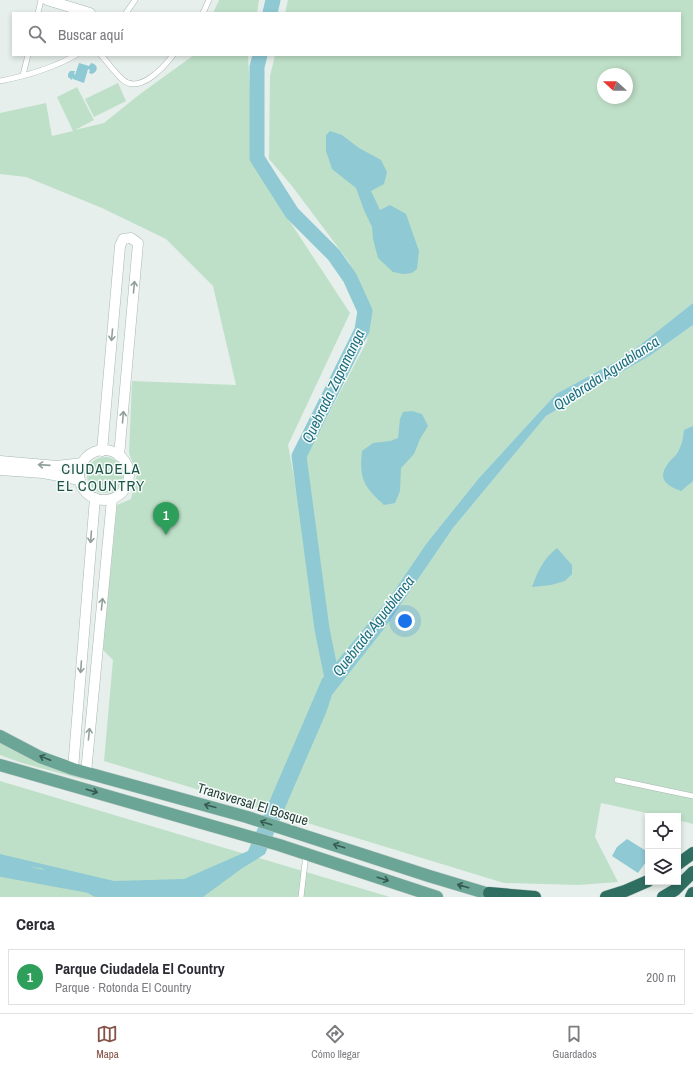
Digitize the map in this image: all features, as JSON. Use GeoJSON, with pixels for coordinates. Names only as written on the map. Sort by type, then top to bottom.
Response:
{"type":"FeatureCollection","features":[{"type":"Feature","properties":{"kind":"highway"},"geometry":{"type":"LineString","coordinates":[[681,862],[693,853]]}},
{"type":"Feature","properties":{"kind":"highway"},"geometry":{"type":"LineString","coordinates":[[662,897],[675,890],[693,872]]}},
{"type":"Feature","properties":{"kind":"highway"},"geometry":{"type":"LineString","coordinates":[[606,897],[630,890],[645,882]]}},
{"type":"Feature","properties":{"kind":"highway"},"geometry":{"type":"LineString","coordinates":[[488,893],[535,897]]}},
{"type":"Feature","properties":{"kind":"highway"},"geometry":{"type":"LineString","coordinates":[[691,897],[693,893]]}},
{"type":"Feature","properties":{"kind":"main road","name":"Transversal El Bosque"},"geometry":{"type":"LineString","coordinates":[[0,736],[40,757],[73,770],[247,817],[429,876],[500,897]]}},
{"type":"Feature","properties":{"kind":"main road"},"geometry":{"type":"LineString","coordinates":[[0,765],[279,845],[437,897]]}},
{"type":"Feature","properties":{"kind":"street"},"geometry":{"type":"LineString","coordinates":[[47,0],[78,11]]}},
{"type":"Feature","properties":{"kind":"street"},"geometry":{"type":"LineString","coordinates":[[102,451],[120,246],[123,239],[131,238],[138,243],[119,456]]}},
{"type":"Feature","properties":{"kind":"street"},"geometry":{"type":"LineString","coordinates":[[102,451],[114,452],[119,456],[127,465],[129,476],[128,482],[122,493],[112,499],[106,500],[94,498],[85,491],[80,480],[83,463],[91,454],[102,451]]}},
{"type":"Feature","properties":{"kind":"street"},"geometry":{"type":"LineString","coordinates":[[0,461],[57,466],[83,463]]}},
{"type":"Feature","properties":{"kind":"street"},"geometry":{"type":"LineString","coordinates":[[0,470],[43,473],[80,480]]}},
{"type":"Feature","properties":{"kind":"street"},"geometry":{"type":"LineString","coordinates":[[73,770],[94,498]]}},
{"type":"Feature","properties":{"kind":"street"},"geometry":{"type":"LineString","coordinates":[[86,773],[112,499]]}},
{"type":"Feature","properties":{"kind":"lane"},"geometry":{"type":"LineString","coordinates":[[38,12],[41,0]]}},
{"type":"Feature","properties":{"kind":"lane"},"geometry":{"type":"LineString","coordinates":[[127,12],[136,0]]}},
{"type":"Feature","properties":{"kind":"lane"},"geometry":{"type":"LineString","coordinates":[[203,12],[209,0]]}},
{"type":"Feature","properties":{"kind":"lane"},"geometry":{"type":"LineString","coordinates":[[23,75],[28,56]]}},
{"type":"Feature","properties":{"kind":"lane"},"geometry":{"type":"LineString","coordinates":[[0,81],[43,70],[63,63],[74,56]]}},
{"type":"Feature","properties":{"kind":"lane"},"geometry":{"type":"LineString","coordinates":[[102,56],[124,81],[136,85],[153,76],[172,56]]}},
{"type":"Feature","properties":{"kind":"lane"},"geometry":{"type":"LineString","coordinates":[[617,780],[693,796]]}},
{"type":"Feature","properties":{"kind":"lane"},"geometry":{"type":"LineString","coordinates":[[301,897],[306,854]]}},
{"type":"Feature","properties":{"kind":"green space"},"geometry":{"type":"Polygon","coordinates":[[[219,0],[259,0],[257,12],[213,12],[219,0]]]}},
{"type":"Feature","properties":{"kind":"green space"},"geometry":{"type":"Polygon","coordinates":[[[288,0],[693,0],[693,303],[626,356],[556,394],[479,478],[426,544],[388,600],[333,668],[325,640],[330,670],[327,708],[332,695],[384,629],[453,528],[546,416],[651,355],[693,325],[693,824],[681,821],[681,813],[646,813],[601,803],[595,837],[618,882],[578,885],[504,883],[104,761],[113,660],[103,650],[117,505],[131,499],[137,474],[129,453],[132,381],[236,385],[213,286],[166,239],[102,208],[26,177],[0,174],[0,113],[46,103],[52,136],[73,131],[57,97],[77,87],[94,120],[75,130],[104,123],[140,94],[193,56],[248,56],[254,167],[350,313],[288,445],[322,625],[305,459],[367,341],[369,306],[349,262],[292,186],[269,159],[270,76],[275,56],[681,56],[681,12],[285,12],[288,0]]]}},
{"type":"Feature","properties":{"kind":"green space"},"geometry":{"type":"Polygon","coordinates":[[[118,83],[126,101],[94,117],[85,99],[118,83]]]}},
{"type":"Feature","properties":{"kind":"green space"},"geometry":{"type":"Polygon","coordinates":[[[109,457],[118,462],[122,468],[122,482],[118,488],[109,493],[101,493],[92,488],[88,482],[87,471],[92,462],[98,458],[109,457]]]}},
{"type":"Feature","properties":{"kind":"green space"},"geometry":{"type":"Polygon","coordinates":[[[0,740],[89,781],[22,763],[0,755],[0,740]]]}},
{"type":"Feature","properties":{"kind":"green space"},"geometry":{"type":"Polygon","coordinates":[[[0,781],[390,897],[0,897],[0,781]]]}},
{"type":"Feature","properties":{"kind":"water"},"geometry":{"type":"Polygon","coordinates":[[[79,63],[89,66],[91,63],[97,68],[92,74],[89,73],[90,70],[88,69],[84,83],[73,79],[73,77],[72,80],[68,77],[70,71],[75,71],[75,75],[79,63]]]}},
{"type":"Feature","properties":{"kind":"water"},"geometry":{"type":"Polygon","coordinates":[[[330,131],[342,135],[359,148],[381,160],[387,172],[384,184],[371,191],[380,210],[390,205],[406,214],[419,251],[417,269],[412,273],[403,274],[393,272],[378,258],[373,239],[372,227],[356,188],[332,169],[326,151],[326,135],[330,131]]]}},
{"type":"Feature","properties":{"kind":"water"},"geometry":{"type":"Polygon","coordinates":[[[693,303],[693,325],[651,355],[546,416],[453,528],[384,629],[332,695],[326,713],[265,854],[241,869],[203,897],[95,897],[41,868],[0,865],[0,854],[114,881],[184,879],[248,851],[322,679],[388,600],[426,544],[479,478],[556,394],[626,356],[693,303]]]}},
{"type":"Feature","properties":{"kind":"water"},"geometry":{"type":"Polygon","coordinates":[[[412,411],[422,414],[428,426],[420,439],[414,454],[401,468],[400,491],[395,503],[384,505],[364,482],[361,469],[362,451],[373,443],[390,441],[398,438],[400,419],[403,412],[412,411]]]}},
{"type":"Feature","properties":{"kind":"water"},"geometry":{"type":"Polygon","coordinates":[[[693,426],[693,481],[681,491],[667,483],[663,476],[666,467],[679,449],[684,430],[693,426]]]}},
{"type":"Feature","properties":{"kind":"water"},"geometry":{"type":"Polygon","coordinates":[[[557,548],[572,565],[572,574],[565,581],[551,585],[532,587],[536,576],[548,556],[557,548]]]}},
{"type":"Feature","properties":{"kind":"water"},"geometry":{"type":"Polygon","coordinates":[[[627,839],[645,850],[645,863],[638,873],[612,856],[617,847],[627,839]]]}},
{"type":"Feature","properties":{"kind":"waterway","name":"Quebrada Zapamanga"},"geometry":{"type":"LineString","coordinates":[[270,12],[273,0]]}},
{"type":"Feature","properties":{"kind":"waterway","name":"Quebrada Zapamanga"},"geometry":{"type":"LineString","coordinates":[[260,56],[257,67],[257,158],[292,213],[334,255],[350,278],[365,311],[362,330],[299,456],[322,629],[332,678]]}},
{"type":"Feature","properties":{"kind":"waterway","name":"Quebrada Aguablanca"},"geometry":{"type":"LineString","coordinates":[[0,869],[86,885]]}},
{"type":"Feature","properties":{"kind":"place","name":"Parque Ciudadela El Country"},"geometry":{"type":"Point","coordinates":[166,535]}},
{"type":"Feature","properties":{"kind":"district","name":"CIUDADELA EL COUNTRY"},"geometry":{"type":"Point","coordinates":[101,476]}}]}
